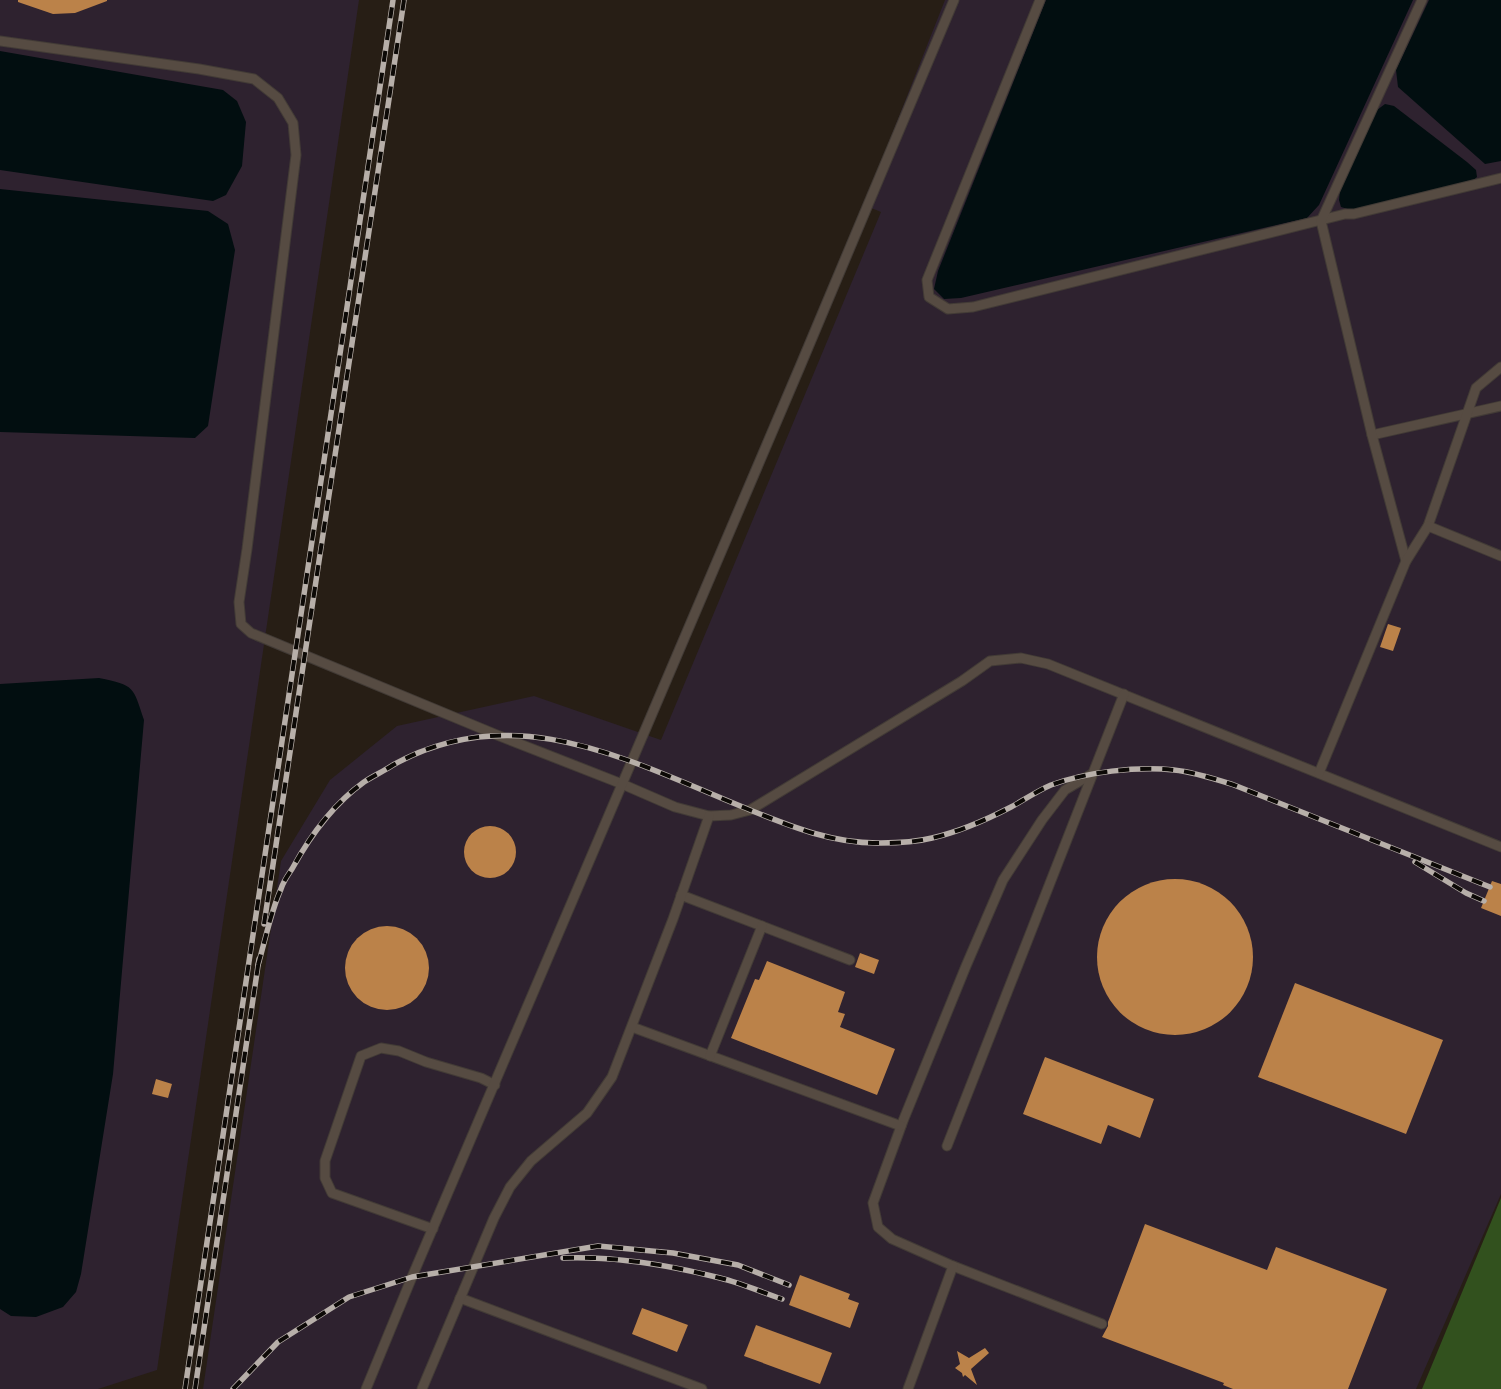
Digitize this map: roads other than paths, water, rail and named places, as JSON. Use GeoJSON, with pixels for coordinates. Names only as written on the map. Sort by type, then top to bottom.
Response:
{"type":"FeatureCollection","features":[{"type":"Feature","properties":{"kind":"lane"},"geometry":{"type":"LineString","coordinates":[[366,1389],[954,0]]}},
{"type":"Feature","properties":{"kind":"lane"},"geometry":{"type":"LineString","coordinates":[[1040,0],[927,280],[929,297],[948,309],[973,307],[1501,178]]}},
{"type":"Feature","properties":{"kind":"lane"},"geometry":{"type":"LineString","coordinates":[[1406,561],[1372,436],[1321,221],[1422,0]]}},
{"type":"Feature","properties":{"kind":"lane"},"geometry":{"type":"LineString","coordinates":[[0,41],[199,69],[254,79],[278,98],[293,123],[296,155],[239,602],[241,624],[251,633],[675,807],[709,816],[731,815],[750,810],[962,681],[990,660],[1021,658],[1048,664],[1501,847]]}},
{"type":"Feature","properties":{"kind":"lane"},"geometry":{"type":"LineString","coordinates":[[1320,773],[1406,561],[1428,526],[1476,388],[1501,367]]}},
{"type":"Feature","properties":{"kind":"lane"},"geometry":{"type":"LineString","coordinates":[[1372,436],[1501,406]]}},
{"type":"Feature","properties":{"kind":"lane"},"geometry":{"type":"LineString","coordinates":[[1428,526],[1501,556]]}},
{"type":"Feature","properties":{"kind":"lane"},"geometry":{"type":"LineString","coordinates":[[947,1146],[1124,694]]}},
{"type":"Feature","properties":{"kind":"lane"},"geometry":{"type":"LineString","coordinates":[[1092,774],[1065,790],[1042,820],[1003,880],[901,1126],[873,1203],[878,1228],[892,1239],[953,1266],[1102,1324]]}},
{"type":"Feature","properties":{"kind":"lane"},"geometry":{"type":"LineString","coordinates":[[425,1388],[460,1298],[494,1218],[510,1187],[531,1161],[587,1113],[612,1077],[709,816]]}},
{"type":"Feature","properties":{"kind":"lane"},"geometry":{"type":"LineString","coordinates":[[681,895],[850,960]]}},
{"type":"Feature","properties":{"kind":"lane"},"geometry":{"type":"LineString","coordinates":[[710,1056],[762,926]]}},
{"type":"Feature","properties":{"kind":"lane"},"geometry":{"type":"LineString","coordinates":[[632,1027],[901,1126]]}},
{"type":"Feature","properties":{"kind":"lane"},"geometry":{"type":"LineString","coordinates":[[433,1229],[332,1193],[325,1178],[325,1161],[361,1056],[381,1048],[399,1051],[426,1062],[495,1084]]}},
{"type":"Feature","properties":{"kind":"lane"},"geometry":{"type":"LineString","coordinates":[[908,1389],[953,1266]]}},
{"type":"Feature","properties":{"kind":"lane"},"geometry":{"type":"LineString","coordinates":[[460,1298],[702,1389]]}},
{"type":"Feature","properties":{"kind":"railway"},"geometry":{"type":"LineString","coordinates":[[185,1389],[393,0]]}},
{"type":"Feature","properties":{"kind":"railway"},"geometry":{"type":"LineString","coordinates":[[264,924],[404,0]]}},
{"type":"Feature","properties":{"kind":"railway"},"geometry":{"type":"LineString","coordinates":[[258,965],[274,907],[284,881],[314,833],[332,811],[352,791],[393,765],[439,745],[485,736],[530,737],[574,744],[662,773],[798,828],[847,841],[864,843],[913,841],[952,832],[992,816],[1051,785],[1065,780],[1112,771],[1144,769],[1182,771],[1234,785],[1490,887]]}},
{"type":"Feature","properties":{"kind":"railway"},"geometry":{"type":"LineString","coordinates":[[1415,862],[1466,893],[1484,901]]}},
{"type":"Feature","properties":{"kind":"railway"},"geometry":{"type":"LineString","coordinates":[[195,1389],[259,959]]}},
{"type":"Feature","properties":{"kind":"railway"},"geometry":{"type":"LineString","coordinates":[[233,1389],[278,1342],[349,1297],[412,1277],[598,1246],[673,1253],[738,1265],[789,1285]]}},
{"type":"Feature","properties":{"kind":"railway"},"geometry":{"type":"LineString","coordinates":[[563,1258],[603,1258],[662,1265],[728,1280],[782,1299]]}}]}
